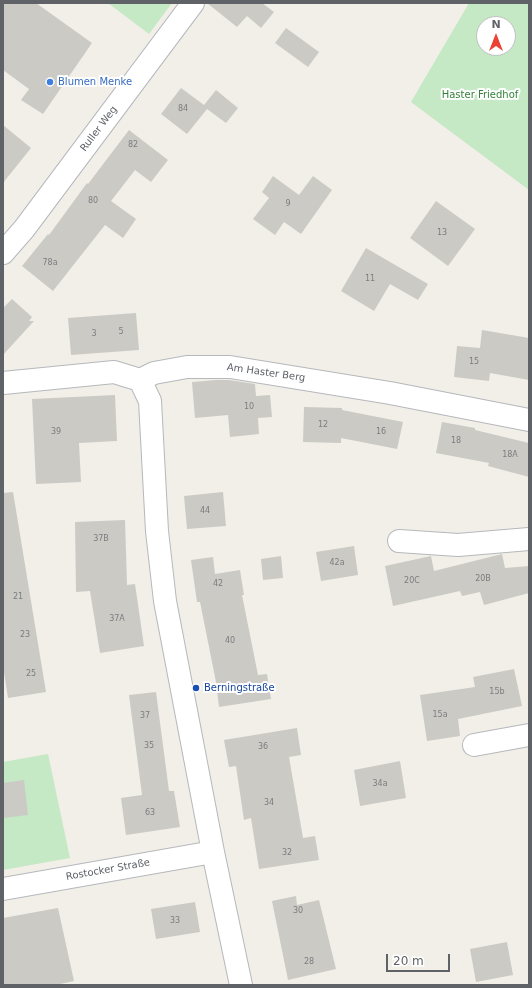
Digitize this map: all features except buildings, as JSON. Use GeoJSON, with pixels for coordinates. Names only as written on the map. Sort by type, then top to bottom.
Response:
{"type":"FeatureCollection","features":[{"type":"Feature","properties":{"kind":"street","name":"Ruller Weg"},"geometry":{"type":"LineString","coordinates":[[3,253],[24,229],[193,3]]}},
{"type":"Feature","properties":{"kind":"street","name":"Am Haster Berg"},"geometry":{"type":"LineString","coordinates":[[140,380],[154,373],[187,368],[230,367],[390,393],[529,420]]}},
{"type":"Feature","properties":{"kind":"street"},"geometry":{"type":"LineString","coordinates":[[3,383],[114,372],[140,380],[150,401],[157,531],[165,601],[213,852],[241,985]]}},
{"type":"Feature","properties":{"kind":"street"},"geometry":{"type":"LineString","coordinates":[[399,541],[458,545],[529,539]]}},
{"type":"Feature","properties":{"kind":"street"},"geometry":{"type":"LineString","coordinates":[[474,745],[529,735]]}},
{"type":"Feature","properties":{"kind":"street","name":"Rostocker Straße"},"geometry":{"type":"LineString","coordinates":[[3,889],[213,852]]}},
{"type":"Feature","properties":{"kind":"green space"},"geometry":{"type":"Polygon","coordinates":[[[108,3],[172,3],[149,34],[108,3]]]}},
{"type":"Feature","properties":{"kind":"green space","name":"Haster Friedhof"},"geometry":{"type":"Polygon","coordinates":[[[469,3],[529,3],[529,190],[411,102],[469,3]]]}},
{"type":"Feature","properties":{"kind":"green space"},"geometry":{"type":"Polygon","coordinates":[[[48,754],[70,858],[3,870],[3,762],[48,754]]]}},
{"type":"Feature","properties":{"kind":"place","name":"Blumen Menke"},"geometry":{"type":"Point","coordinates":[50,82]}},
{"type":"Feature","properties":{"kind":"place","name":"Berningstraße"},"geometry":{"type":"Point","coordinates":[196,688]}}]}
